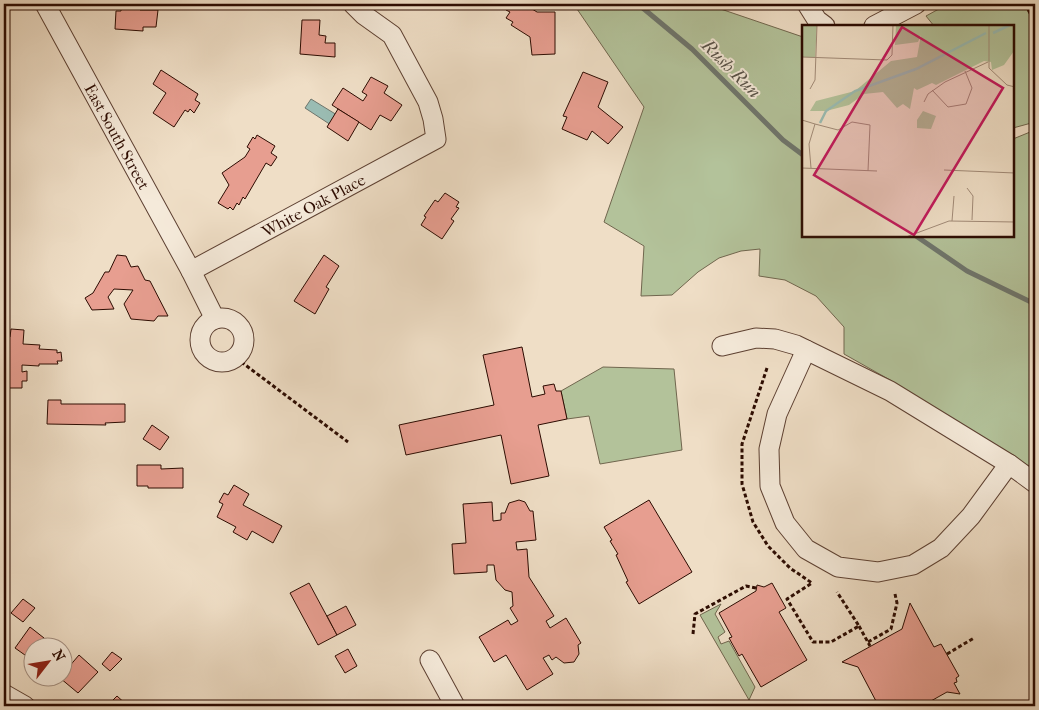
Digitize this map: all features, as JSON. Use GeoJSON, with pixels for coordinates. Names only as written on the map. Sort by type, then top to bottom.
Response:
{"type":"FeatureCollection","features":[{"type":"Feature","properties":{"kind":"street","name":"East South Street"},"geometry":{"type":"LineString","coordinates":[[45,4],[191,271],[215,319]]}},
{"type":"Feature","properties":{"kind":"street","name":"White Oak Place"},"geometry":{"type":"LineString","coordinates":[[191,271],[436,139],[428,102],[392,35],[353,4]]}},
{"type":"Feature","properties":{"kind":"street"},"geometry":{"type":"LineString","coordinates":[[807,4],[816,20],[823,25]]}},
{"type":"Feature","properties":{"kind":"street"},"geometry":{"type":"LineString","coordinates":[[876,25],[916,4]]}},
{"type":"Feature","properties":{"kind":"street"},"geometry":{"type":"LineString","coordinates":[[215,319],[228,319],[242,331],[243,345],[241,352],[236,358],[229,361],[214,361],[203,352],[200,340],[201,333],[209,322],[215,319]]}},
{"type":"Feature","properties":{"kind":"street"},"geometry":{"type":"LineString","coordinates":[[722,346],[756,338],[775,338],[796,344],[890,391],[1009,464],[1035,483]]}},
{"type":"Feature","properties":{"kind":"street"},"geometry":{"type":"LineString","coordinates":[[806,350],[777,414],[769,449],[770,486],[785,523],[806,549],[838,567],[878,572],[913,565],[941,548],[971,516],[1009,464]]}},
{"type":"Feature","properties":{"kind":"street"},"geometry":{"type":"LineString","coordinates":[[430,660],[455,706]]}},
{"type":"Feature","properties":{"kind":"street"},"geometry":{"type":"LineString","coordinates":[[4,694],[25,706]]}},
{"type":"Feature","properties":{"kind":"path"},"geometry":{"type":"LineString","coordinates":[[1025,4],[1035,22]]}},
{"type":"Feature","properties":{"kind":"path"},"geometry":{"type":"LineString","coordinates":[[236,358],[348,442]]}},
{"type":"Feature","properties":{"kind":"path"},"geometry":{"type":"LineString","coordinates":[[693,634],[695,614],[746,586],[756,588]]}},
{"type":"Feature","properties":{"kind":"path"},"geometry":{"type":"LineString","coordinates":[[868,642],[891,628],[897,603],[895,594]]}},
{"type":"Feature","properties":{"kind":"path"},"geometry":{"type":"LineString","coordinates":[[859,626],[870,646]]}},
{"type":"Feature","properties":{"kind":"path"},"geometry":{"type":"LineString","coordinates":[[947,654],[974,638]]}},
{"type":"Feature","properties":{"kind":"green space"},"geometry":{"type":"Polygon","coordinates":[[[566,4],[706,4],[802,37],[802,238],[1014,238],[1014,139],[1035,130],[1035,470],[890,380],[844,354],[844,327],[816,296],[785,280],[759,276],[760,249],[741,251],[719,258],[698,272],[672,295],[641,296],[644,246],[604,222],[644,107],[577,9],[566,4]]]}},
{"type":"Feature","properties":{"kind":"green space"},"geometry":{"type":"Polygon","coordinates":[[[948,4],[1035,4],[1035,122],[1014,128],[1014,25],[933,25],[926,16],[948,4]]]}},
{"type":"Feature","properties":{"kind":"green space"},"geometry":{"type":"Polygon","coordinates":[[[603,367],[674,369],[682,450],[600,464],[589,416],[567,419],[561,391],[603,367]]]}},
{"type":"Feature","properties":{"kind":"green space"},"geometry":{"type":"Polygon","coordinates":[[[721,604],[715,614],[725,632],[718,637],[721,644],[729,641],[755,687],[749,700],[700,615],[721,604]]]}},
{"type":"Feature","properties":{"kind":"water"},"geometry":{"type":"Polygon","coordinates":[[[311,99],[337,115],[331,125],[305,108],[311,99]]]}},
{"type":"Feature","properties":{"kind":"building"},"geometry":{"type":"Polygon","coordinates":[[[121,4],[140,4],[140,10],[158,10],[156,27],[143,27],[143,31],[115,29],[116,11],[121,11],[121,4]]]}},
{"type":"Feature","properties":{"kind":"building"},"geometry":{"type":"Polygon","coordinates":[[[510,4],[524,4],[537,12],[555,12],[555,54],[532,55],[530,37],[511,25],[513,22],[506,18],[510,12],[506,10],[510,4]]]}},
{"type":"Feature","properties":{"kind":"building"},"geometry":{"type":"Polygon","coordinates":[[[302,20],[320,20],[319,35],[326,36],[325,43],[335,43],[335,57],[300,54],[302,20]]]}},
{"type":"Feature","properties":{"kind":"building"},"geometry":{"type":"Polygon","coordinates":[[[161,70],[198,94],[195,100],[200,103],[194,113],[190,109],[188,112],[185,110],[174,127],[153,113],[166,93],[153,84],[161,70]]]}},
{"type":"Feature","properties":{"kind":"building"},"geometry":{"type":"Polygon","coordinates":[[[583,72],[608,82],[598,107],[623,127],[608,144],[592,131],[587,140],[562,129],[567,117],[563,116],[583,72]]]}},
{"type":"Feature","properties":{"kind":"building"},"geometry":{"type":"Polygon","coordinates":[[[371,77],[388,86],[384,93],[402,105],[391,121],[380,115],[371,130],[332,105],[343,88],[363,101],[367,95],[362,92],[371,77]]]}},
{"type":"Feature","properties":{"kind":"building"},"geometry":{"type":"Polygon","coordinates":[[[338,109],[359,122],[348,141],[327,127],[338,109]]]}},
{"type":"Feature","properties":{"kind":"building"},"geometry":{"type":"Polygon","coordinates":[[[257,135],[275,146],[271,153],[277,157],[271,166],[266,163],[245,199],[243,197],[239,205],[237,203],[233,210],[230,207],[228,209],[218,203],[229,185],[222,173],[245,157],[250,149],[247,147],[253,137],[255,139],[257,135]]]}},
{"type":"Feature","properties":{"kind":"building"},"geometry":{"type":"Polygon","coordinates":[[[445,193],[459,202],[456,207],[459,208],[451,219],[454,221],[442,239],[421,225],[426,217],[424,216],[435,200],[438,202],[445,193]]]}},
{"type":"Feature","properties":{"kind":"building"},"geometry":{"type":"Polygon","coordinates":[[[117,255],[126,256],[131,267],[138,266],[145,280],[150,281],[168,316],[158,316],[154,321],[131,319],[124,304],[133,290],[114,289],[108,297],[114,309],[92,310],[85,298],[93,293],[105,272],[109,272],[117,255]]]}},
{"type":"Feature","properties":{"kind":"building"},"geometry":{"type":"Polygon","coordinates":[[[324,255],[339,266],[326,287],[329,289],[315,314],[294,301],[324,255]]]}},
{"type":"Feature","properties":{"kind":"building"},"geometry":{"type":"Polygon","coordinates":[[[11,329],[24,330],[23,344],[40,345],[39,349],[57,350],[57,353],[61,352],[62,361],[57,361],[58,364],[39,364],[39,366],[22,365],[22,372],[27,371],[27,381],[22,381],[22,388],[4,388],[4,336],[10,337],[11,329]]]}},
{"type":"Feature","properties":{"kind":"building"},"geometry":{"type":"Polygon","coordinates":[[[522,347],[532,397],[545,394],[543,386],[554,384],[556,391],[561,391],[567,419],[538,425],[549,476],[511,484],[501,435],[406,455],[399,425],[494,405],[483,355],[522,347]]]}},
{"type":"Feature","properties":{"kind":"building"},"geometry":{"type":"Polygon","coordinates":[[[48,400],[61,400],[61,404],[125,404],[125,422],[105,423],[106,425],[47,424],[48,400]]]}},
{"type":"Feature","properties":{"kind":"building"},"geometry":{"type":"Polygon","coordinates":[[[152,425],[169,437],[160,450],[143,439],[152,425]]]}},
{"type":"Feature","properties":{"kind":"building"},"geometry":{"type":"Polygon","coordinates":[[[137,465],[161,465],[161,469],[183,468],[183,488],[148,488],[148,486],[137,486],[137,465]]]}},
{"type":"Feature","properties":{"kind":"building"},"geometry":{"type":"Polygon","coordinates":[[[234,485],[249,494],[243,505],[282,526],[273,543],[252,531],[247,540],[233,532],[236,527],[217,517],[223,504],[219,502],[224,493],[228,495],[234,485]]]}},
{"type":"Feature","properties":{"kind":"building"},"geometry":{"type":"Polygon","coordinates":[[[519,500],[525,502],[530,511],[533,511],[536,540],[516,542],[517,550],[527,549],[529,577],[554,616],[546,621],[550,628],[566,618],[581,643],[578,645],[579,654],[574,662],[564,663],[556,657],[552,660],[549,655],[543,658],[553,674],[527,690],[506,655],[494,662],[479,637],[508,620],[511,625],[518,621],[510,608],[513,606],[512,592],[505,590],[496,580],[494,565],[487,565],[487,572],[454,574],[452,544],[466,543],[463,504],[492,502],[493,521],[501,520],[501,513],[505,513],[509,503],[519,500]]]}},
{"type":"Feature","properties":{"kind":"building"},"geometry":{"type":"Polygon","coordinates":[[[649,500],[692,572],[639,604],[626,582],[628,581],[616,555],[618,554],[604,527],[649,500]]]}},
{"type":"Feature","properties":{"kind":"building"},"geometry":{"type":"Polygon","coordinates":[[[309,583],[337,635],[318,645],[290,593],[309,583]]]}},
{"type":"Feature","properties":{"kind":"building"},"geometry":{"type":"Polygon","coordinates":[[[772,583],[786,608],[779,612],[807,660],[761,687],[742,654],[739,656],[729,638],[732,637],[719,613],[756,591],[757,585],[764,587],[772,583]]]}},
{"type":"Feature","properties":{"kind":"building"},"geometry":{"type":"Polygon","coordinates":[[[23,599],[35,608],[23,622],[11,613],[23,599]]]}},
{"type":"Feature","properties":{"kind":"building"},"geometry":{"type":"Polygon","coordinates":[[[910,603],[934,647],[941,644],[959,676],[956,678],[957,682],[954,683],[960,694],[947,692],[922,706],[887,706],[877,703],[858,667],[842,662],[902,629],[910,603]]]}},
{"type":"Feature","properties":{"kind":"building"},"geometry":{"type":"Polygon","coordinates":[[[346,606],[356,625],[337,635],[327,616],[346,606]]]}},
{"type":"Feature","properties":{"kind":"building"},"geometry":{"type":"Polygon","coordinates":[[[30,627],[44,638],[22,638],[30,627]]]}},
{"type":"Feature","properties":{"kind":"building"},"geometry":{"type":"Polygon","coordinates":[[[22,638],[22,653],[15,648],[22,638]]]}},
{"type":"Feature","properties":{"kind":"building"},"geometry":{"type":"Polygon","coordinates":[[[348,649],[357,666],[345,673],[335,656],[348,649]]]}},
{"type":"Feature","properties":{"kind":"building"},"geometry":{"type":"Polygon","coordinates":[[[112,652],[122,659],[110,671],[102,664],[112,652]]]}},
{"type":"Feature","properties":{"kind":"building"},"geometry":{"type":"Polygon","coordinates":[[[79,655],[98,672],[78,693],[72,688],[72,663],[79,655]]]}},
{"type":"Feature","properties":{"kind":"building"},"geometry":{"type":"Polygon","coordinates":[[[117,696],[128,706],[107,706],[117,696]]]}},
{"type":"Feature","properties":{"kind":"waterway","name":"Rush Run"},"geometry":{"type":"LineString","coordinates":[[638,4],[692,49],[783,140],[802,154]]}},
{"type":"Feature","properties":{"kind":"waterway","name":"Rush Run"},"geometry":{"type":"LineString","coordinates":[[919,238],[967,271],[1035,304]]}}]}
